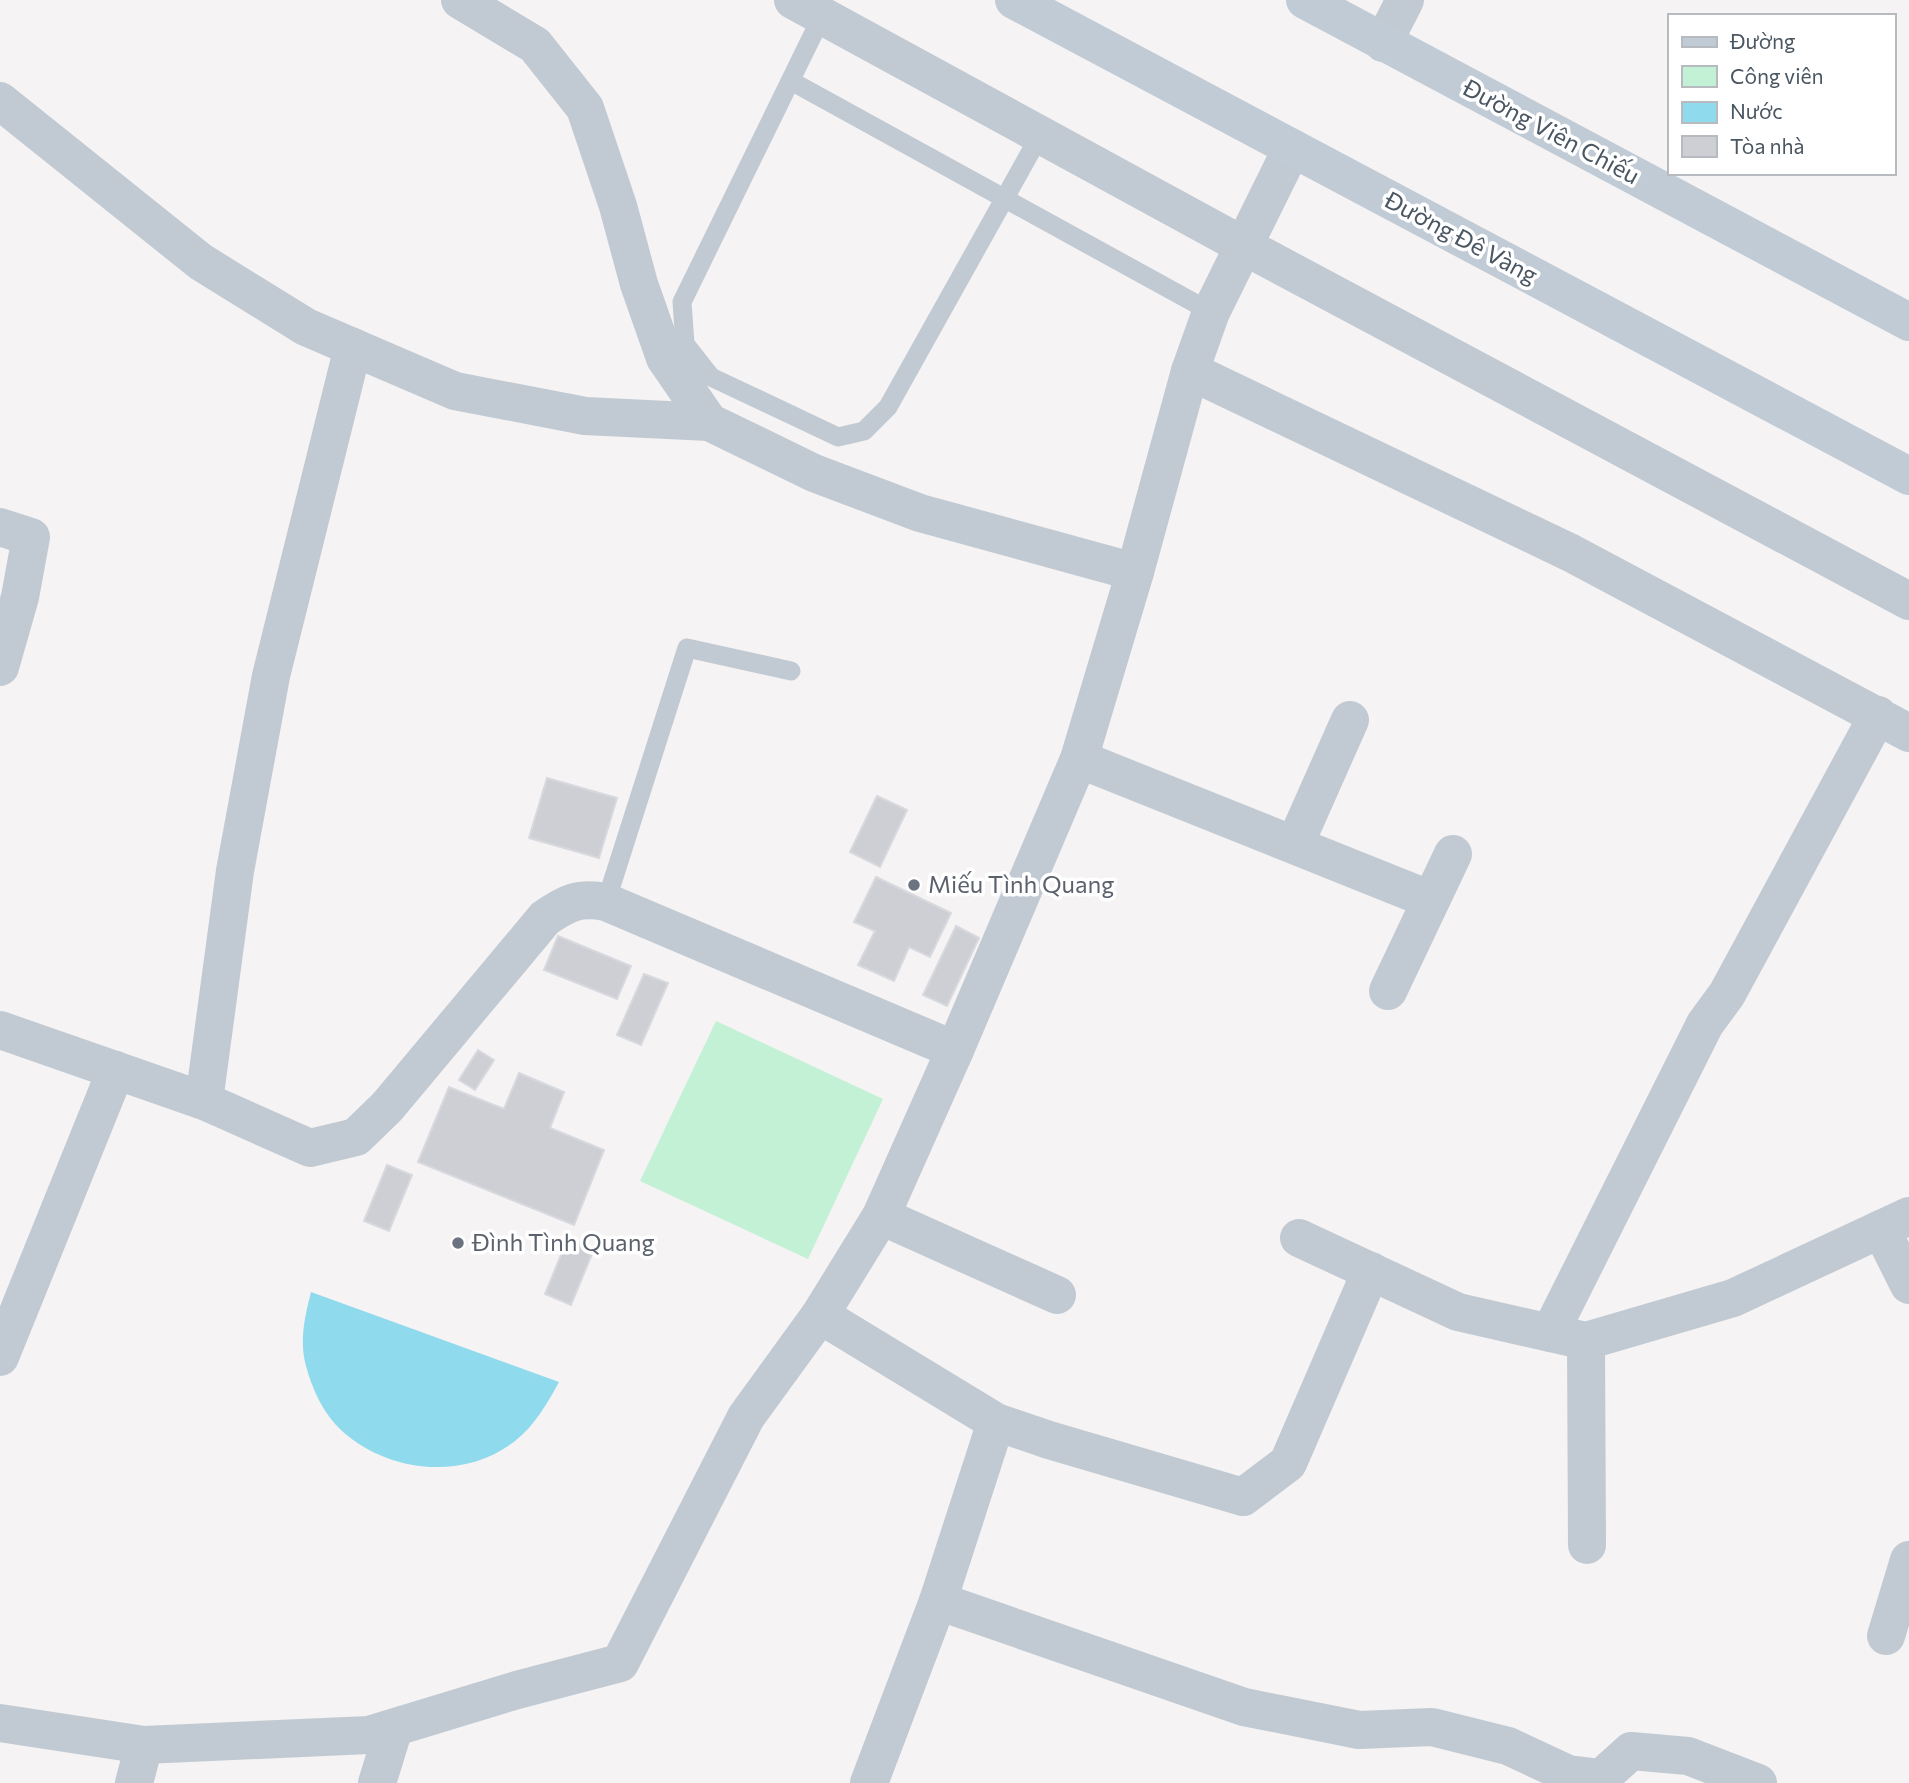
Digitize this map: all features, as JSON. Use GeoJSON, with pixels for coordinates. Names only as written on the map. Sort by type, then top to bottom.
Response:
{"type":"FeatureCollection","features":[{"type":"Feature","properties":{"kind":"main road","name":"Đường Đê Vàng"},"geometry":{"type":"LineString","coordinates":[[1014,0],[1909,476]]}},
{"type":"Feature","properties":{"kind":"main road","name":"Đường Viên Chiếu"},"geometry":{"type":"LineString","coordinates":[[1305,0],[1909,322]]}},
{"type":"Feature","properties":{"kind":"street"},"geometry":{"type":"LineString","coordinates":[[460,0],[535,45],[585,108],[618,206],[639,284],[665,358],[709,422]]}},
{"type":"Feature","properties":{"kind":"street"},"geometry":{"type":"LineString","coordinates":[[1383,43],[1405,0]]}},
{"type":"Feature","properties":{"kind":"street"},"geometry":{"type":"LineString","coordinates":[[807,8],[1244,246],[1909,601]]}},
{"type":"Feature","properties":{"kind":"street"},"geometry":{"type":"LineString","coordinates":[[0,101],[201,262],[306,327],[455,391],[585,416],[709,422],[814,473],[920,513],[1135,572]]}},
{"type":"Feature","properties":{"kind":"street"},"geometry":{"type":"LineString","coordinates":[[0,1723],[144,1745],[369,1735],[517,1690],[620,1663],[746,1417],[820,1315],[881,1216],[955,1050],[1079,759],[1135,572],[1190,371],[1211,312],[1292,148]]}},
{"type":"Feature","properties":{"kind":"street"},"geometry":{"type":"LineString","coordinates":[[204,1101],[235,871],[271,677],[353,347]]}},
{"type":"Feature","properties":{"kind":"street"},"geometry":{"type":"LineString","coordinates":[[1190,371],[1571,553],[1894,724],[1727,994],[1705,1024],[1568,1337],[1587,1545]]}},
{"type":"Feature","properties":{"kind":"street"},"geometry":{"type":"LineString","coordinates":[[0,527],[31,537],[20,597],[0,667]]}},
{"type":"Feature","properties":{"kind":"street"},"geometry":{"type":"LineString","coordinates":[[1295,844],[1350,720]]}},
{"type":"Feature","properties":{"kind":"street"},"geometry":{"type":"LineString","coordinates":[[1079,759],[1431,900]]}},
{"type":"Feature","properties":{"kind":"street"},"geometry":{"type":"LineString","coordinates":[[1388,991],[1453,855]]}},
{"type":"Feature","properties":{"kind":"street"},"geometry":{"type":"LineString","coordinates":[[0,1030],[204,1101],[310,1148],[356,1137],[387,1107],[545,918],[565,904],[586,898],[606,901],[955,1050]]}},
{"type":"Feature","properties":{"kind":"street"},"geometry":{"type":"LineString","coordinates":[[0,1357],[116,1070]]}},
{"type":"Feature","properties":{"kind":"street"},"geometry":{"type":"LineString","coordinates":[[881,1216],[1057,1295]]}},
{"type":"Feature","properties":{"kind":"street"},"geometry":{"type":"LineString","coordinates":[[1298,1238],[1458,1312],[1568,1337],[1734,1298],[1895,1223],[1909,1285]]}},
{"type":"Feature","properties":{"kind":"street"},"geometry":{"type":"LineString","coordinates":[[820,1315],[996,1422],[1061,1444],[1243,1497],[1288,1463],[1371,1271]]}},
{"type":"Feature","properties":{"kind":"street"},"geometry":{"type":"LineString","coordinates":[[869,1783],[938,1601],[996,1422]]}},
{"type":"Feature","properties":{"kind":"street"},"geometry":{"type":"LineString","coordinates":[[1886,1636],[1909,1560]]}},
{"type":"Feature","properties":{"kind":"street"},"geometry":{"type":"LineString","coordinates":[[938,1601],[1268,1713],[1359,1730],[1432,1727],[1508,1746],[1568,1774],[1601,1778],[1631,1751],[1688,1756],[1758,1783]]}},
{"type":"Feature","properties":{"kind":"street"},"geometry":{"type":"LineString","coordinates":[[377,1783],[394,1728]]}},
{"type":"Feature","properties":{"kind":"street"},"geometry":{"type":"LineString","coordinates":[[134,1783],[144,1745]]}},
{"type":"Feature","properties":{"kind":"lane"},"geometry":{"type":"LineString","coordinates":[[807,8],[791,81],[682,302],[685,344],[711,377],[838,437],[864,431],[888,407],[1040,135]]}},
{"type":"Feature","properties":{"kind":"lane"},"geometry":{"type":"LineString","coordinates":[[791,81],[1211,312]]}},
{"type":"Feature","properties":{"kind":"lane"},"geometry":{"type":"LineString","coordinates":[[606,901],[687,648],[791,671]]}},
{"type":"Feature","properties":{"kind":"green space"},"geometry":{"type":"Polygon","coordinates":[[[716,1021],[883,1099],[808,1259],[640,1181],[716,1021]]]}},
{"type":"Feature","properties":{"kind":"water"},"geometry":{"type":"Polygon","coordinates":[[[311,1292],[559,1382],[529,1428],[495,1454],[473,1462],[427,1467],[382,1456],[342,1431],[324,1409],[315,1392],[303,1347],[311,1292]]]}},
{"type":"Feature","properties":{"kind":"building"},"geometry":{"type":"Polygon","coordinates":[[[547,778],[617,798],[599,858],[529,838],[547,778]]]}},
{"type":"Feature","properties":{"kind":"building"},"geometry":{"type":"Polygon","coordinates":[[[877,796],[907,810],[880,867],[850,852],[877,796]]]}},
{"type":"Feature","properties":{"kind":"building"},"geometry":{"type":"Polygon","coordinates":[[[876,877],[951,913],[930,957],[909,947],[894,981],[858,965],[875,931],[854,922],[876,877]]]}},
{"type":"Feature","properties":{"kind":"building"},"geometry":{"type":"Polygon","coordinates":[[[956,926],[979,938],[947,1006],[923,995],[956,926]]]}},
{"type":"Feature","properties":{"kind":"building"},"geometry":{"type":"Polygon","coordinates":[[[558,936],[631,966],[617,999],[544,970],[558,936]]]}},
{"type":"Feature","properties":{"kind":"building"},"geometry":{"type":"Polygon","coordinates":[[[644,974],[668,983],[641,1045],[617,1035],[644,974]]]}},
{"type":"Feature","properties":{"kind":"building"},"geometry":{"type":"Polygon","coordinates":[[[478,1050],[494,1060],[475,1090],[459,1080],[478,1050]]]}},
{"type":"Feature","properties":{"kind":"building"},"geometry":{"type":"Polygon","coordinates":[[[519,1073],[564,1092],[550,1128],[604,1150],[574,1225],[418,1162],[449,1087],[504,1109],[519,1073]]]}},
{"type":"Feature","properties":{"kind":"building"},"geometry":{"type":"Polygon","coordinates":[[[387,1165],[412,1175],[389,1231],[364,1221],[387,1165]]]}},
{"type":"Feature","properties":{"kind":"building"},"geometry":{"type":"Polygon","coordinates":[[[568,1238],[594,1249],[571,1305],[545,1294],[568,1238]]]}},
{"type":"Feature","properties":{"kind":"place","name":"Miếu Tình Quang"},"geometry":{"type":"Point","coordinates":[914,885]}},
{"type":"Feature","properties":{"kind":"place","name":"Đình Tình Quang"},"geometry":{"type":"Point","coordinates":[458,1243]}}]}
